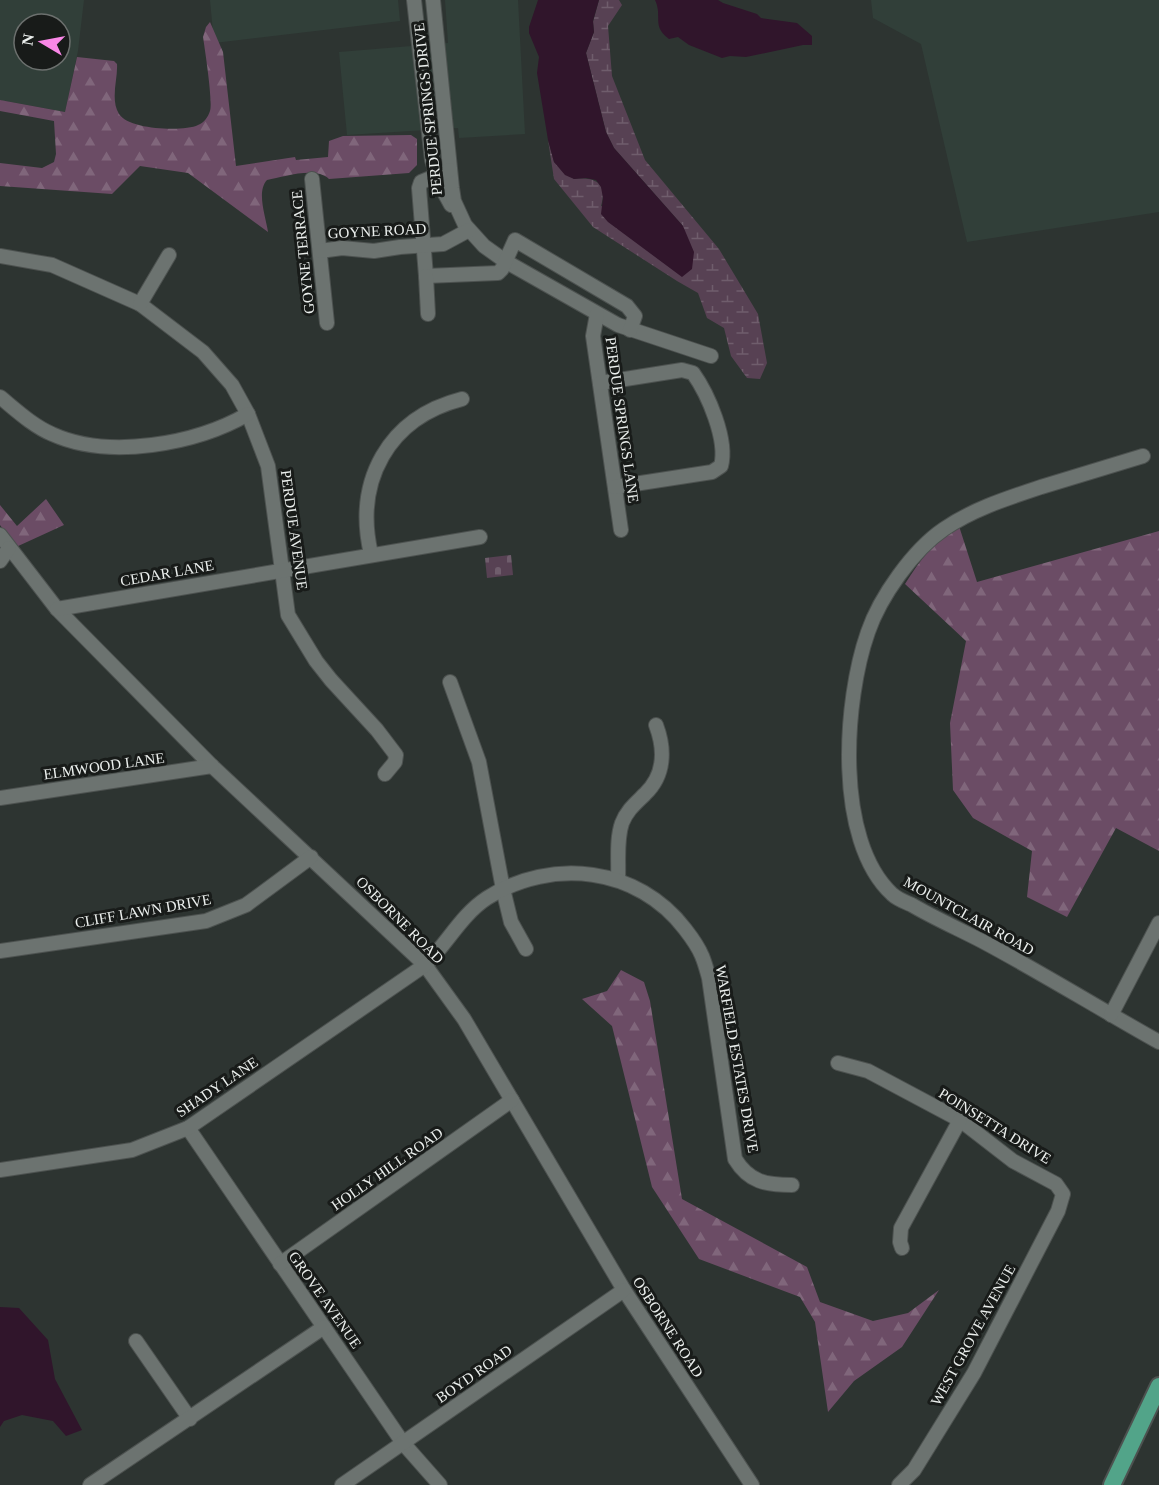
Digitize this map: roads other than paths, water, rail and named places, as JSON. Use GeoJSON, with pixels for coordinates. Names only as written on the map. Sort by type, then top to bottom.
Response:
{"type":"FeatureCollection","features":[{"type":"Feature","properties":{"kind":"main road"},"geometry":{"type":"LineString","coordinates":[[1112,1485],[1159,1386]]}},
{"type":"Feature","properties":{"kind":"street","name":"PERDUE SPRINGS DRIVE"},"geometry":{"type":"LineString","coordinates":[[414,0],[432,160],[443,173]]}},
{"type":"Feature","properties":{"kind":"street","name":"PERDUE SPRINGS DRIVE"},"geometry":{"type":"LineString","coordinates":[[433,0],[443,173],[458,213],[469,230],[484,246],[505,261],[597,314],[630,330],[711,356]]}},
{"type":"Feature","properties":{"kind":"street"},"geometry":{"type":"LineString","coordinates":[[428,314],[419,188],[421,182],[443,173]]}},
{"type":"Feature","properties":{"kind":"street","name":"GOYNE TERRACE"},"geometry":{"type":"LineString","coordinates":[[312,179],[327,323]]}},
{"type":"Feature","properties":{"kind":"street","name":"GOYNE ROAD"},"geometry":{"type":"LineString","coordinates":[[320,251],[342,248],[374,251],[449,242],[469,230]]}},
{"type":"Feature","properties":{"kind":"street"},"geometry":{"type":"LineString","coordinates":[[426,276],[498,273],[515,240],[627,306],[635,316],[630,330]]}},
{"type":"Feature","properties":{"kind":"street"},"geometry":{"type":"LineString","coordinates":[[140,304],[169,255]]}},
{"type":"Feature","properties":{"kind":"street","name":"PERDUE AVENUE"},"geometry":{"type":"LineString","coordinates":[[0,256],[52,265],[140,304],[203,352],[232,385],[248,414],[268,466],[284,569],[288,615],[330,680],[377,730],[396,755],[395,762],[385,774]]}},
{"type":"Feature","properties":{"kind":"street","name":"PERDUE SPRINGS LANE"},"geometry":{"type":"LineString","coordinates":[[597,314],[593,336],[621,530]]}},
{"type":"Feature","properties":{"kind":"street"},"geometry":{"type":"LineString","coordinates":[[688,371],[695,352]]}},
{"type":"Feature","properties":{"kind":"street"},"geometry":{"type":"LineString","coordinates":[[600,383],[688,371],[693,373],[717,420],[723,459],[718,470],[712,472],[615,487]]}},
{"type":"Feature","properties":{"kind":"street"},"geometry":{"type":"LineString","coordinates":[[0,397],[51,434],[98,445],[144,445],[173,441],[216,430],[248,414]]}},
{"type":"Feature","properties":{"kind":"street"},"geometry":{"type":"LineString","coordinates":[[371,554],[366,530],[366,506],[371,482],[380,460],[396,437],[414,421],[435,408],[462,399]]}},
{"type":"Feature","properties":{"kind":"street","name":"MOUNTCLAIR ROAD"},"geometry":{"type":"LineString","coordinates":[[1143,456],[1006,499],[964,516],[942,530],[918,552],[895,581],[868,631],[855,686],[849,762],[850,790],[861,840],[874,873],[893,895],[982,941],[1159,1041]]}},
{"type":"Feature","properties":{"kind":"street","name":"OSBORNE ROAD"},"geometry":{"type":"LineString","coordinates":[[0,535],[57,609],[212,766],[425,965],[464,1019],[624,1290],[752,1485]]}},
{"type":"Feature","properties":{"kind":"street","name":"CEDAR LANE"},"geometry":{"type":"LineString","coordinates":[[57,609],[480,537]]}},
{"type":"Feature","properties":{"kind":"street"},"geometry":{"type":"LineString","coordinates":[[0,561],[9,548]]}},
{"type":"Feature","properties":{"kind":"street"},"geometry":{"type":"LineString","coordinates":[[450,682],[479,762],[511,922],[526,949]]}},
{"type":"Feature","properties":{"kind":"street"},"geometry":{"type":"LineString","coordinates":[[618,879],[622,823],[632,806],[654,784],[661,766],[662,741],[656,725]]}},
{"type":"Feature","properties":{"kind":"street","name":"ELMWOOD LANE"},"geometry":{"type":"LineString","coordinates":[[0,798],[212,766]]}},
{"type":"Feature","properties":{"kind":"street","name":"CLIFF LAWN DRIVE"},"geometry":{"type":"LineString","coordinates":[[0,951],[206,921],[246,905],[311,857]]}},
{"type":"Feature","properties":{"kind":"street","name":"WARFIELD ESTATES DRIVE"},"geometry":{"type":"LineString","coordinates":[[425,965],[440,950],[466,915],[485,899],[503,889],[548,876],[573,873],[618,879],[651,897],[668,910],[690,936],[703,957],[709,978],[735,1159],[749,1176],[764,1184],[792,1185]]}},
{"type":"Feature","properties":{"kind":"street"},"geometry":{"type":"LineString","coordinates":[[1111,1015],[1159,923]]}},
{"type":"Feature","properties":{"kind":"street","name":"SHADY LANE"},"geometry":{"type":"LineString","coordinates":[[0,1170],[132,1150],[188,1128],[425,965]]}},
{"type":"Feature","properties":{"kind":"street","name":"POINSETTA DRIVE"},"geometry":{"type":"LineString","coordinates":[[838,1064],[868,1071],[960,1120],[1013,1161],[1056,1184],[1063,1194]]}},
{"type":"Feature","properties":{"kind":"street","name":"HOLLY HILL ROAD"},"geometry":{"type":"LineString","coordinates":[[280,1264],[512,1100]]}},
{"type":"Feature","properties":{"kind":"street"},"geometry":{"type":"LineString","coordinates":[[902,1248],[901,1228],[960,1120]]}},
{"type":"Feature","properties":{"kind":"street","name":"GROVE AVENUE"},"geometry":{"type":"LineString","coordinates":[[188,1128],[403,1443],[440,1485]]}},
{"type":"Feature","properties":{"kind":"street","name":"WEST GROVE AVENUE"},"geometry":{"type":"LineString","coordinates":[[899,1485],[914,1470],[974,1373],[1058,1211],[1063,1194]]}},
{"type":"Feature","properties":{"kind":"street","name":"BOYD ROAD"},"geometry":{"type":"LineString","coordinates":[[342,1485],[624,1290]]}},
{"type":"Feature","properties":{"kind":"street"},"geometry":{"type":"LineString","coordinates":[[90,1485],[324,1327]]}},
{"type":"Feature","properties":{"kind":"street"},"geometry":{"type":"LineString","coordinates":[[136,1341],[190,1419]]}}]}
